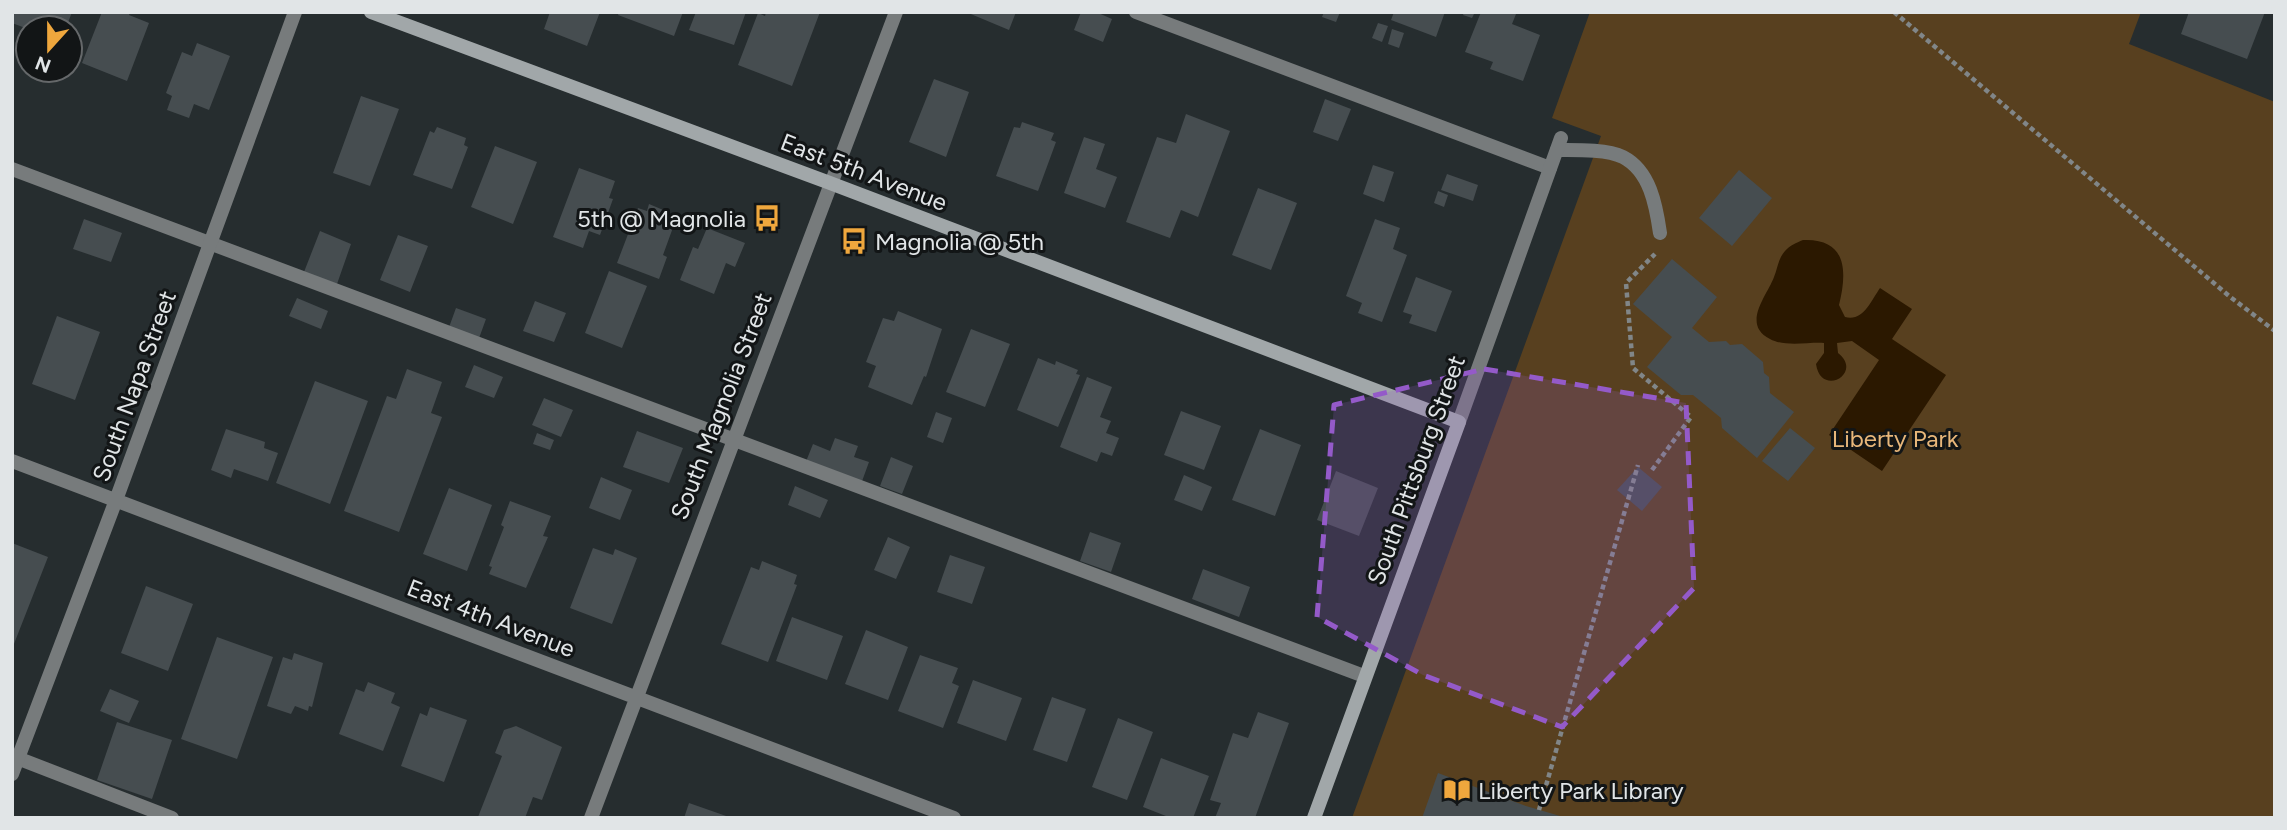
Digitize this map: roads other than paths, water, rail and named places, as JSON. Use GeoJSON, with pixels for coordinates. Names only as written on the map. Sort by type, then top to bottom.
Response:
{"type":"FeatureCollection","features":[{"type":"Feature","properties":{"kind":"street","name":"South Napa Street"},"geometry":{"type":"LineString","coordinates":[[12,774],[15,758],[116,499],[295,12]]}},
{"type":"Feature","properties":{"kind":"street","name":"East 5th Avenue"},"geometry":{"type":"LineString","coordinates":[[371,12],[1459,422]]}},
{"type":"Feature","properties":{"kind":"street","name":"South Magnolia Street"},"geometry":{"type":"LineString","coordinates":[[591,818],[896,12]]}},
{"type":"Feature","properties":{"kind":"street"},"geometry":{"type":"LineString","coordinates":[[1136,12],[1550,168]]}},
{"type":"Feature","properties":{"kind":"street","name":"South Pittsburg Street"},"geometry":{"type":"LineString","coordinates":[[1314,818],[1559,144],[1622,156],[1640,170],[1656,202],[1660,233]]}},
{"type":"Feature","properties":{"kind":"street"},"geometry":{"type":"LineString","coordinates":[[12,169],[1364,676]]}},
{"type":"Feature","properties":{"kind":"street","name":"East 4th Avenue"},"geometry":{"type":"LineString","coordinates":[[12,461],[954,818]]}},
{"type":"Feature","properties":{"kind":"street"},"geometry":{"type":"LineString","coordinates":[[15,758],[172,818]]}},
{"type":"Feature","properties":{"kind":"place","name":"5th @ Magnolia"},"geometry":{"type":"Point","coordinates":[767,218]}},
{"type":"Feature","properties":{"kind":"place","name":"Magnolia @ 5th"},"geometry":{"type":"Point","coordinates":[854,241]}},
{"type":"Feature","properties":{"kind":"place","name":"Liberty Park Library"},"geometry":{"type":"Point","coordinates":[1457,790]}},
{"type":"Feature","properties":{"kind":"park label","name":"Liberty Park"},"geometry":{"type":"Point","coordinates":[1895,438]}}]}
